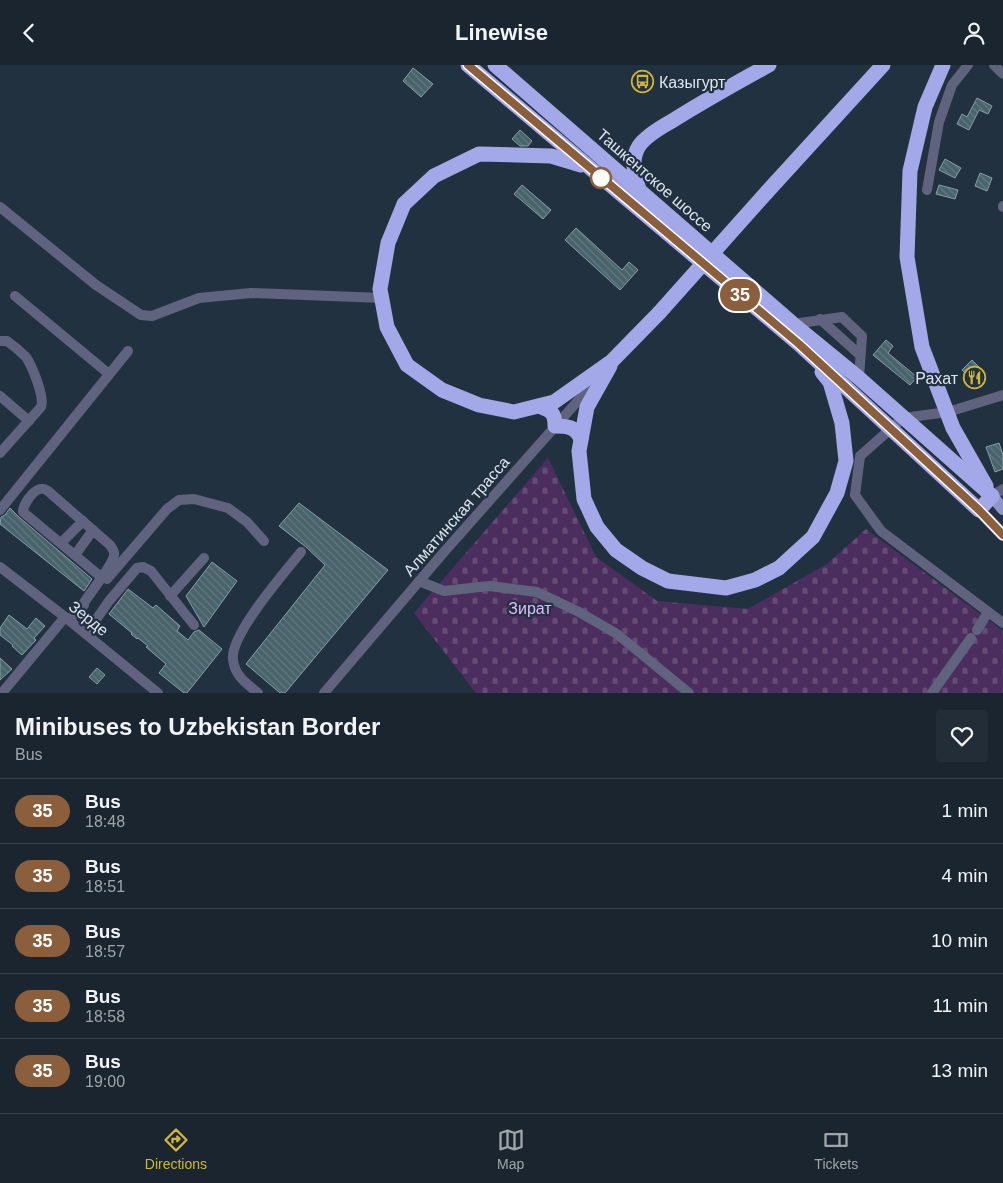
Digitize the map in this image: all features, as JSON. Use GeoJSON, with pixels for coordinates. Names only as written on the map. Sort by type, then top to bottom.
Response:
{"type":"FeatureCollection","features":[{"type":"Feature","properties":{"kind":"highway"},"geometry":{"type":"LineString","coordinates":[[468,65],[637,208],[858,378],[903,418],[997,493]]}},
{"type":"Feature","properties":{"kind":"highway","name":"Ташкентское шоссе"},"geometry":{"type":"LineString","coordinates":[[496,65],[643,193],[789,326]]}},
{"type":"Feature","properties":{"kind":"highway"},"geometry":{"type":"LineString","coordinates":[[637,208],[643,193],[634,171],[634,159],[642,143],[660,128],[769,65]]}},
{"type":"Feature","properties":{"kind":"highway"},"geometry":{"type":"LineString","coordinates":[[587,167],[551,156],[479,154],[434,175],[404,204],[388,243],[380,289],[387,327],[407,365],[442,390],[479,405],[514,412],[554,402],[612,361],[659,313],[883,65]]}},
{"type":"Feature","properties":{"kind":"highway"},"geometry":{"type":"LineString","coordinates":[[943,65],[925,107],[910,171],[907,257],[922,347],[948,411],[953,429],[997,493]]}},
{"type":"Feature","properties":{"kind":"highway"},"geometry":{"type":"LineString","coordinates":[[612,361],[587,407],[579,451],[584,499],[597,527],[616,550],[642,568],[668,581],[726,588],[755,580],[779,567],[813,537],[837,493],[846,461],[842,423],[830,382],[799,344],[789,326]]}},
{"type":"Feature","properties":{"kind":"highway"},"geometry":{"type":"LineString","coordinates":[[799,344],[979,510],[997,493]]}},
{"type":"Feature","properties":{"kind":"highway"},"geometry":{"type":"LineString","coordinates":[[539,405],[552,411],[555,418],[555,426],[572,428],[578,432],[581,439]]}},
{"type":"Feature","properties":{"kind":"main road"},"geometry":{"type":"LineString","coordinates":[[997,493],[1003,509]]}},
{"type":"Feature","properties":{"kind":"main road"},"geometry":{"type":"LineString","coordinates":[[979,510],[1003,535]]}},
{"type":"Feature","properties":{"kind":"street"},"geometry":{"type":"LineString","coordinates":[[927,189],[939,122],[952,85],[968,65]]}},
{"type":"Feature","properties":{"kind":"street"},"geometry":{"type":"LineString","coordinates":[[994,65],[1003,74]]}},
{"type":"Feature","properties":{"kind":"street"},"geometry":{"type":"LineString","coordinates":[[0,207],[96,285],[141,315],[152,316],[199,298],[251,293],[382,298]]}},
{"type":"Feature","properties":{"kind":"street"},"geometry":{"type":"LineString","coordinates":[[16,296],[109,374]]}},
{"type":"Feature","properties":{"kind":"street"},"geometry":{"type":"LineString","coordinates":[[789,326],[820,319],[842,317],[862,336],[858,378]]}},
{"type":"Feature","properties":{"kind":"street"},"geometry":{"type":"LineString","coordinates":[[820,319],[860,355]]}},
{"type":"Feature","properties":{"kind":"street"},"geometry":{"type":"LineString","coordinates":[[0,341],[7,341],[27,359],[41,392],[43,402],[41,407],[0,453]]}},
{"type":"Feature","properties":{"kind":"street"},"geometry":{"type":"LineString","coordinates":[[0,510],[128,351]]}},
{"type":"Feature","properties":{"kind":"street","name":"Алматинская трасса"},"geometry":{"type":"LineString","coordinates":[[324,693],[419,581],[612,361]]}},
{"type":"Feature","properties":{"kind":"street"},"geometry":{"type":"LineString","coordinates":[[1003,395],[948,411],[903,418],[860,456],[855,495],[880,531],[1003,623]]}},
{"type":"Feature","properties":{"kind":"street"},"geometry":{"type":"LineString","coordinates":[[0,396],[29,421]]}},
{"type":"Feature","properties":{"kind":"street"},"geometry":{"type":"LineString","coordinates":[[80,609],[86,597],[112,563],[114,551],[110,545],[48,491],[42,488],[38,489],[28,500],[23,508],[23,512],[101,577]]}},
{"type":"Feature","properties":{"kind":"street"},"geometry":{"type":"LineString","coordinates":[[2,693],[67,619],[80,609],[167,509],[179,500],[194,499],[228,508],[247,522],[264,541]]}},
{"type":"Feature","properties":{"kind":"street"},"geometry":{"type":"LineString","coordinates":[[61,543],[83,521]]}},
{"type":"Feature","properties":{"kind":"street"},"geometry":{"type":"LineString","coordinates":[[75,555],[93,530]]}},
{"type":"Feature","properties":{"kind":"street"},"geometry":{"type":"LineString","coordinates":[[258,693],[241,679],[232,657],[239,637],[264,598],[301,552]]}},
{"type":"Feature","properties":{"kind":"street"},"geometry":{"type":"LineString","coordinates":[[170,596],[204,558]]}},
{"type":"Feature","properties":{"kind":"street","name":"Зерде"},"geometry":{"type":"LineString","coordinates":[[0,567],[158,693]]}},
{"type":"Feature","properties":{"kind":"street"},"geometry":{"type":"LineString","coordinates":[[86,634],[109,601],[137,568],[143,567],[151,571],[194,625]]}},
{"type":"Feature","properties":{"kind":"street"},"geometry":{"type":"LineString","coordinates":[[419,581],[444,591],[489,586],[536,592],[578,612],[617,634],[689,693]]}},
{"type":"Feature","properties":{"kind":"street"},"geometry":{"type":"LineString","coordinates":[[932,693],[988,612]]}},
{"type":"Feature","properties":{"kind":"green space","name":"Зират"},"geometry":{"type":"Polygon","coordinates":[[[548,458],[596,557],[657,601],[748,609],[827,564],[866,529],[1003,631],[1003,693],[476,693],[414,613],[548,458]]]}},
{"type":"Feature","properties":{"kind":"building"},"geometry":{"type":"Polygon","coordinates":[[[413,68],[433,84],[421,97],[403,81],[413,68]]]}},
{"type":"Feature","properties":{"kind":"building"},"geometry":{"type":"Polygon","coordinates":[[[977,98],[992,106],[988,114],[979,110],[969,130],[957,124],[962,114],[967,117],[977,98]]]}},
{"type":"Feature","properties":{"kind":"building"},"geometry":{"type":"Polygon","coordinates":[[[520,130],[532,141],[528,146],[520,146],[512,139],[520,130]]]}},
{"type":"Feature","properties":{"kind":"building"},"geometry":{"type":"Polygon","coordinates":[[[945,159],[961,168],[955,178],[939,170],[945,159]]]}},
{"type":"Feature","properties":{"kind":"building"},"geometry":{"type":"Polygon","coordinates":[[[980,173],[992,178],[987,191],[975,186],[980,173]]]}},
{"type":"Feature","properties":{"kind":"building"},"geometry":{"type":"Polygon","coordinates":[[[522,185],[551,210],[543,219],[514,194],[522,185]]]}},
{"type":"Feature","properties":{"kind":"building"},"geometry":{"type":"Polygon","coordinates":[[[939,185],[958,190],[955,199],[936,194],[939,185]]]}},
{"type":"Feature","properties":{"kind":"building"},"geometry":{"type":"Polygon","coordinates":[[[576,228],[622,270],[629,262],[638,270],[620,290],[565,240],[576,228]]]}},
{"type":"Feature","properties":{"kind":"building"},"geometry":{"type":"Polygon","coordinates":[[[886,340],[893,346],[888,353],[917,377],[910,385],[873,355],[886,340]]]}},
{"type":"Feature","properties":{"kind":"building"},"geometry":{"type":"Polygon","coordinates":[[[972,360],[985,373],[975,383],[962,370],[972,360]]]}},
{"type":"Feature","properties":{"kind":"building"},"geometry":{"type":"Polygon","coordinates":[[[999,443],[1003,455],[1003,469],[995,472],[986,447],[999,443]]]}},
{"type":"Feature","properties":{"kind":"building"},"geometry":{"type":"Polygon","coordinates":[[[299,503],[388,570],[285,693],[280,693],[246,664],[325,565],[279,526],[299,503]]]}},
{"type":"Feature","properties":{"kind":"building"},"geometry":{"type":"Polygon","coordinates":[[[10,508],[92,579],[84,591],[0,524],[1,517],[10,508]]]}},
{"type":"Feature","properties":{"kind":"building"},"geometry":{"type":"Polygon","coordinates":[[[212,562],[237,581],[204,627],[186,596],[212,562]]]}},
{"type":"Feature","properties":{"kind":"building"},"geometry":{"type":"Polygon","coordinates":[[[128,589],[153,608],[156,605],[180,626],[177,631],[188,640],[194,632],[199,630],[222,649],[187,693],[184,693],[159,673],[166,664],[146,647],[148,646],[137,639],[109,614],[128,589]]]}},
{"type":"Feature","properties":{"kind":"building"},"geometry":{"type":"Polygon","coordinates":[[[9,615],[27,629],[36,618],[45,626],[34,638],[36,640],[22,655],[0,635],[0,628],[9,615]]]}},
{"type":"Feature","properties":{"kind":"building"},"geometry":{"type":"Polygon","coordinates":[[[0,658],[12,669],[0,680],[0,658]]]}},
{"type":"Feature","properties":{"kind":"building"},"geometry":{"type":"Polygon","coordinates":[[[97,668],[105,675],[97,684],[89,677],[97,668]]]}},
{"type":"Feature","properties":{"kind":"bus line","name":"35"},"geometry":{"type":"LineString","coordinates":[[468,65],[799,344],[979,510],[1003,535]]}},
{"type":"Feature","properties":{"kind":"place","name":"Казыгурт"},"geometry":{"type":"Point","coordinates":[643,82]}},
{"type":"Feature","properties":{"kind":"place","name":"Рахат"},"geometry":{"type":"Point","coordinates":[974,378]}}]}
